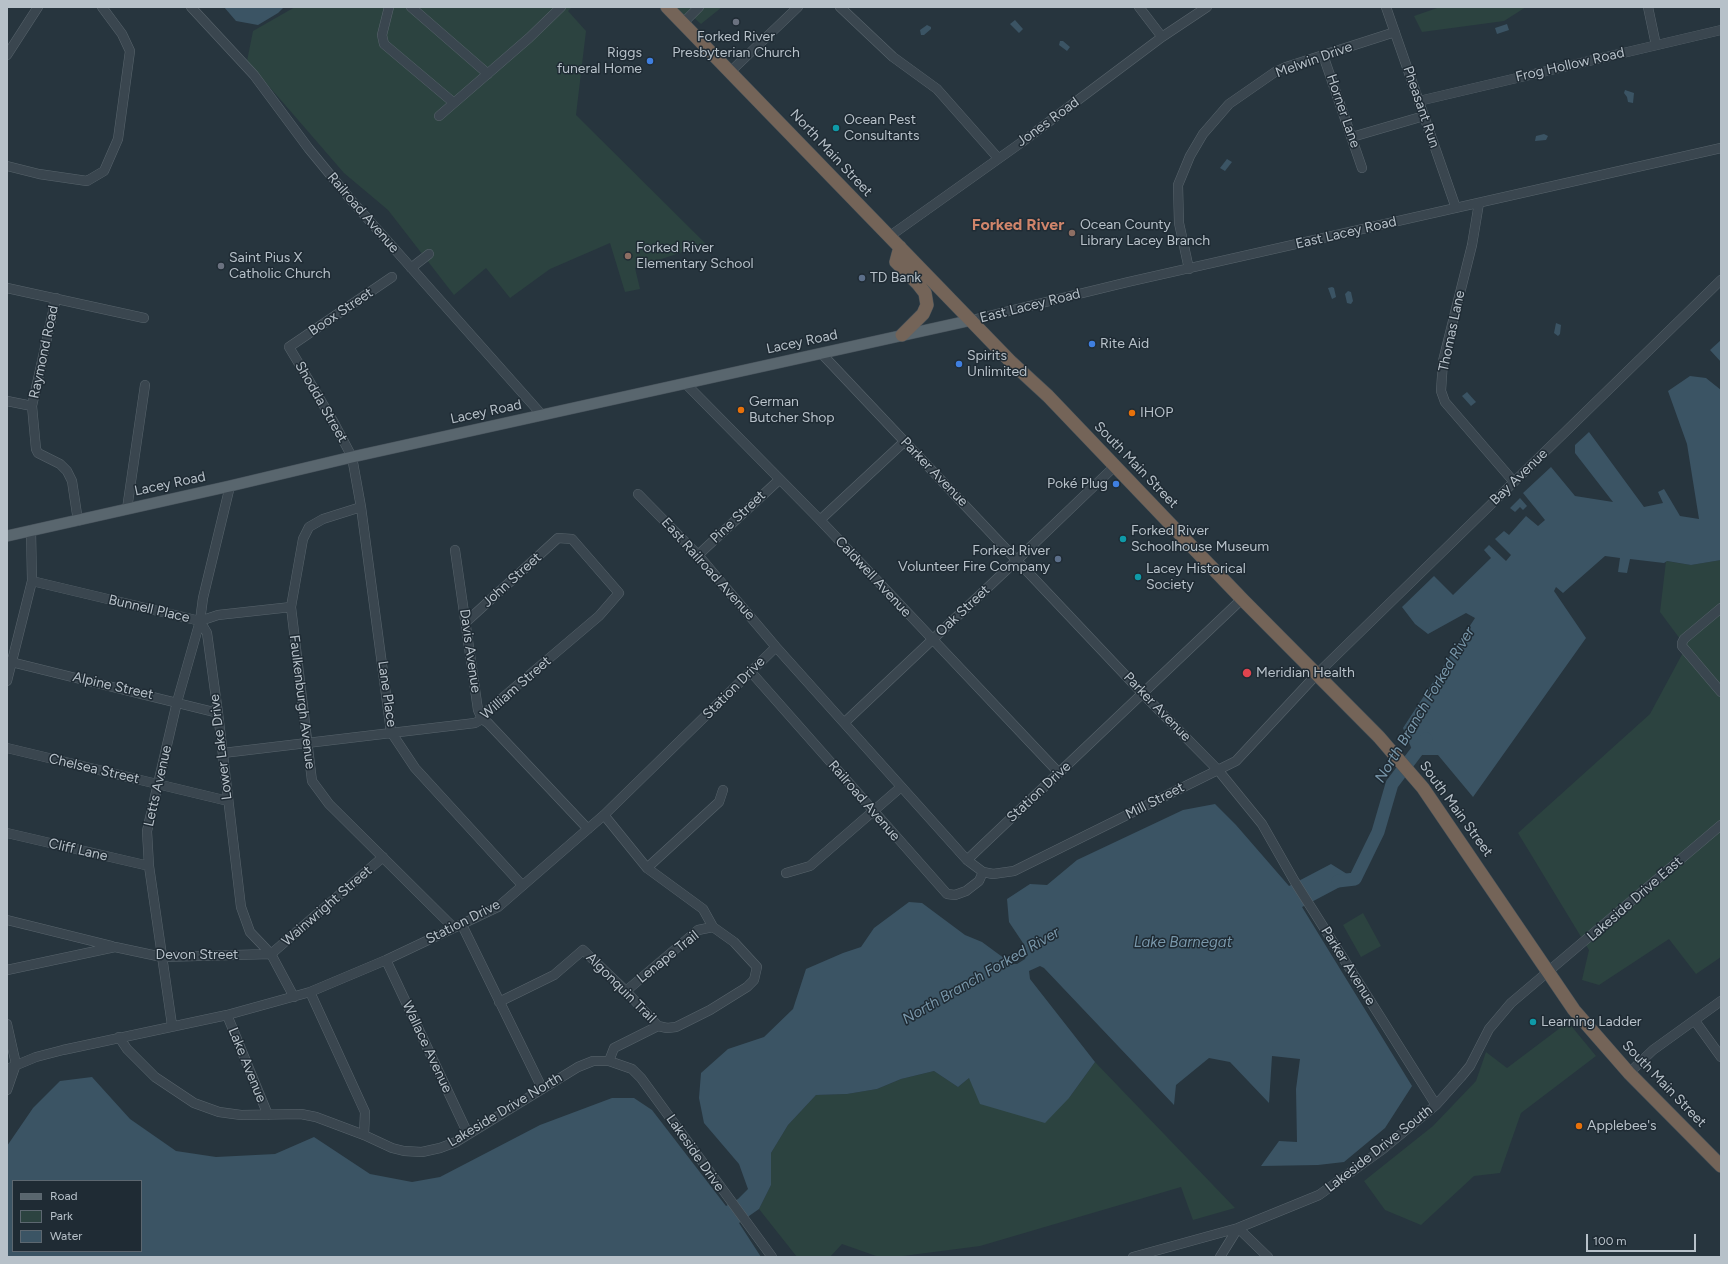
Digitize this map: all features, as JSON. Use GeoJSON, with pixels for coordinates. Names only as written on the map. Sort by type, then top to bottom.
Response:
{"type":"FeatureCollection","features":[{"type":"Feature","properties":{"kind":"highway","name":"North Main Street"},"geometry":{"type":"LineString","coordinates":[[667,7],[972,320]]}},
{"type":"Feature","properties":{"kind":"highway"},"geometry":{"type":"LineString","coordinates":[[900,246],[896,262],[925,293],[927,305],[923,314],[902,335]]}},
{"type":"Feature","properties":{"kind":"highway","name":"South Main Street"},"geometry":{"type":"LineString","coordinates":[[972,320],[1011,362],[1048,396],[1242,599],[1389,748],[1412,775],[1459,839],[1574,1010],[1629,1073],[1721,1166]]}},
{"type":"Feature","properties":{"kind":"main road","name":"Lacey Road"},"geometry":{"type":"LineString","coordinates":[[7,536],[78,521],[352,457],[972,320]]}},
{"type":"Feature","properties":{"kind":"street"},"geometry":{"type":"LineString","coordinates":[[7,55],[38,7]]}},
{"type":"Feature","properties":{"kind":"street"},"geometry":{"type":"LineString","coordinates":[[7,166],[39,174],[87,181],[104,171],[118,139],[130,51],[122,34],[102,7]]}},
{"type":"Feature","properties":{"kind":"street","name":"Railroad Avenue"},"geometry":{"type":"LineString","coordinates":[[191,7],[254,75],[309,149],[411,268],[542,415]]}},
{"type":"Feature","properties":{"kind":"street"},"geometry":{"type":"LineString","coordinates":[[389,7],[382,35],[384,44],[454,104]]}},
{"type":"Feature","properties":{"kind":"street"},"geometry":{"type":"LineString","coordinates":[[411,7],[488,74]]}},
{"type":"Feature","properties":{"kind":"street"},"geometry":{"type":"LineString","coordinates":[[439,116],[488,74],[561,7]]}},
{"type":"Feature","properties":{"kind":"street"},"geometry":{"type":"LineString","coordinates":[[684,23],[699,7]]}},
{"type":"Feature","properties":{"kind":"street"},"geometry":{"type":"LineString","coordinates":[[731,71],[798,7]]}},
{"type":"Feature","properties":{"kind":"street"},"geometry":{"type":"LineString","coordinates":[[840,7],[893,57],[937,89],[998,158]]}},
{"type":"Feature","properties":{"kind":"street"},"geometry":{"type":"LineString","coordinates":[[1140,7],[1162,37]]}},
{"type":"Feature","properties":{"kind":"street","name":"Jones Road"},"geometry":{"type":"LineString","coordinates":[[890,236],[1022,142],[1162,37],[1207,7]]}},
{"type":"Feature","properties":{"kind":"street","name":"Pheasant Run"},"geometry":{"type":"LineString","coordinates":[[1386,7],[1456,208]]}},
{"type":"Feature","properties":{"kind":"street"},"geometry":{"type":"LineString","coordinates":[[1648,7],[1656,45]]}},
{"type":"Feature","properties":{"kind":"street","name":"Frog Hollow Road"},"geometry":{"type":"LineString","coordinates":[[1420,101],[1721,30]]}},
{"type":"Feature","properties":{"kind":"street","name":"Melwin Drive"},"geometry":{"type":"LineString","coordinates":[[1189,269],[1179,223],[1178,185],[1190,156],[1203,134],[1229,104],[1262,80],[1286,67],[1395,32]]}},
{"type":"Feature","properties":{"kind":"street","name":"Horner Lane"},"geometry":{"type":"LineString","coordinates":[[1323,54],[1362,168]]}},
{"type":"Feature","properties":{"kind":"street"},"geometry":{"type":"LineString","coordinates":[[1352,137],[1424,116]]}},
{"type":"Feature","properties":{"kind":"street","name":"East Lacey Road"},"geometry":{"type":"LineString","coordinates":[[972,320],[1721,148]]}},
{"type":"Feature","properties":{"kind":"street","name":"Thomas Lane"},"geometry":{"type":"LineString","coordinates":[[1479,203],[1472,245],[1443,361],[1441,391],[1445,402],[1514,482]]}},
{"type":"Feature","properties":{"kind":"street"},"geometry":{"type":"LineString","coordinates":[[411,268],[429,254]]}},
{"type":"Feature","properties":{"kind":"street","name":"Boox Street"},"geometry":{"type":"LineString","coordinates":[[289,347],[392,277]]}},
{"type":"Feature","properties":{"kind":"street","name":"Bay Avenue"},"geometry":{"type":"LineString","coordinates":[[1317,674],[1721,280]]}},
{"type":"Feature","properties":{"kind":"street","name":"Raymond Road"},"geometry":{"type":"LineString","coordinates":[[7,288],[144,318]]}},
{"type":"Feature","properties":{"kind":"street","name":"Raymond Road"},"geometry":{"type":"LineString","coordinates":[[56,298],[32,406],[36,449],[38,453],[60,464],[67,471],[72,481],[78,521]]}},
{"type":"Feature","properties":{"kind":"street","name":"Shodda Street"},"geometry":{"type":"LineString","coordinates":[[289,347],[333,421],[352,457]]}},
{"type":"Feature","properties":{"kind":"street","name":"Parker Avenue"},"geometry":{"type":"LineString","coordinates":[[821,353],[1018,559],[1143,694],[1218,770],[1262,824],[1295,882],[1436,1105]]}},
{"type":"Feature","properties":{"kind":"street","name":"Caldwell Avenue"},"geometry":{"type":"LineString","coordinates":[[685,383],[820,520],[1059,773]]}},
{"type":"Feature","properties":{"kind":"street"},"geometry":{"type":"LineString","coordinates":[[127,509],[145,385]]}},
{"type":"Feature","properties":{"kind":"street"},"geometry":{"type":"LineString","coordinates":[[7,401],[32,406]]}},
{"type":"Feature","properties":{"kind":"street"},"geometry":{"type":"LineString","coordinates":[[820,520],[905,441]]}},
{"type":"Feature","properties":{"kind":"street","name":"Lane Place"},"geometry":{"type":"LineString","coordinates":[[352,457],[361,507],[392,732],[415,768],[522,885]]}},
{"type":"Feature","properties":{"kind":"street","name":"Oak Street"},"geometry":{"type":"LineString","coordinates":[[844,722],[1115,466]]}},
{"type":"Feature","properties":{"kind":"street","name":"Pine Street"},"geometry":{"type":"LineString","coordinates":[[698,554],[779,480]]}},
{"type":"Feature","properties":{"kind":"street"},"geometry":{"type":"LineString","coordinates":[[200,621],[203,598],[230,486]]}},
{"type":"Feature","properties":{"kind":"street","name":"East Railroad Avenue"},"geometry":{"type":"LineString","coordinates":[[638,494],[698,554],[776,647]]}},
{"type":"Feature","properties":{"kind":"street","name":"Faulkenburgh Avenue"},"geometry":{"type":"LineString","coordinates":[[361,507],[323,519],[309,527],[303,539],[291,607],[312,782],[329,804],[383,857],[458,926],[499,1002],[542,1088]]}},
{"type":"Feature","properties":{"kind":"street"},"geometry":{"type":"LineString","coordinates":[[7,681],[9,662],[32,581],[31,530]]}},
{"type":"Feature","properties":{"kind":"street","name":"William Street"},"geometry":{"type":"LineString","coordinates":[[222,753],[475,722],[482,719],[487,711],[599,616],[619,594],[572,538],[558,538]]}},
{"type":"Feature","properties":{"kind":"street","name":"John Street"},"geometry":{"type":"LineString","coordinates":[[466,622],[558,538]]}},
{"type":"Feature","properties":{"kind":"street","name":"Davis Avenue"},"geometry":{"type":"LineString","coordinates":[[455,550],[478,710],[482,719]]}},
{"type":"Feature","properties":{"kind":"street","name":"Bunnell Place"},"geometry":{"type":"LineString","coordinates":[[32,581],[200,621],[218,614],[291,607]]}},
{"type":"Feature","properties":{"kind":"street","name":"Station Drive"},"geometry":{"type":"LineString","coordinates":[[119,1037],[227,1015],[310,992],[386,960],[498,907],[604,815],[776,647],[967,860],[1242,599]]}},
{"type":"Feature","properties":{"kind":"street"},"geometry":{"type":"LineString","coordinates":[[1721,608],[1682,643],[1682,646],[1721,692]]}},
{"type":"Feature","properties":{"kind":"street","name":"Letts Avenue"},"geometry":{"type":"LineString","coordinates":[[172,1025],[149,866],[147,831],[177,702],[200,621]]}},
{"type":"Feature","properties":{"kind":"street","name":"Lower Lake Drive"},"geometry":{"type":"LineString","coordinates":[[200,621],[207,632],[241,907],[250,932],[271,954],[294,997]]}},
{"type":"Feature","properties":{"kind":"street","name":"Alpine Street"},"geometry":{"type":"LineString","coordinates":[[9,662],[218,713]]}},
{"type":"Feature","properties":{"kind":"street","name":"Railroad Avenue"},"geometry":{"type":"LineString","coordinates":[[751,672],[947,894],[955,895],[966,891],[979,881],[983,872]]}},
{"type":"Feature","properties":{"kind":"street","name":"Mill Street"},"geometry":{"type":"LineString","coordinates":[[983,872],[993,874],[1014,871],[1236,760],[1317,674]]}},
{"type":"Feature","properties":{"kind":"street"},"geometry":{"type":"LineString","coordinates":[[482,719],[488,723],[588,829]]}},
{"type":"Feature","properties":{"kind":"street","name":"Chelsea Street"},"geometry":{"type":"LineString","coordinates":[[7,748],[228,801]]}},
{"type":"Feature","properties":{"kind":"street"},"geometry":{"type":"LineString","coordinates":[[786,873],[810,866],[901,787]]}},
{"type":"Feature","properties":{"kind":"street"},"geometry":{"type":"LineString","coordinates":[[647,868],[719,802],[723,790]]}},
{"type":"Feature","properties":{"kind":"street"},"geometry":{"type":"LineString","coordinates":[[604,815],[647,868],[702,909],[713,927],[734,942],[757,967],[754,980],[747,988],[710,1010],[676,1027],[667,1028],[658,1026],[614,1048],[609,1061]]}},
{"type":"Feature","properties":{"kind":"street","name":"Lakeside Drive East"},"geometry":{"type":"LineString","coordinates":[[1548,973],[1721,825]]}},
{"type":"Feature","properties":{"kind":"street","name":"Cliff Lane"},"geometry":{"type":"LineString","coordinates":[[7,833],[149,866]]}},
{"type":"Feature","properties":{"kind":"street","name":"Wainwright Street"},"geometry":{"type":"LineString","coordinates":[[271,954],[383,857]]}},
{"type":"Feature","properties":{"kind":"street"},"geometry":{"type":"LineString","coordinates":[[967,860],[983,872]]}},
{"type":"Feature","properties":{"kind":"street"},"geometry":{"type":"LineString","coordinates":[[7,920],[115,947]]}},
{"type":"Feature","properties":{"kind":"street","name":"Lenape Trail"},"geometry":{"type":"LineString","coordinates":[[626,991],[698,930],[713,927]]}},
{"type":"Feature","properties":{"kind":"street","name":"Devon Street"},"geometry":{"type":"LineString","coordinates":[[7,970],[115,947],[162,957],[271,954]]}},
{"type":"Feature","properties":{"kind":"street","name":"Algonquin Trail"},"geometry":{"type":"LineString","coordinates":[[499,1002],[554,975],[583,950],[626,991],[658,1026]]}},
{"type":"Feature","properties":{"kind":"street","name":"Wallace Avenue"},"geometry":{"type":"LineString","coordinates":[[386,960],[468,1134]]}},
{"type":"Feature","properties":{"kind":"street","name":"Lakeside Drive South"},"geometry":{"type":"LineString","coordinates":[[1133,1257],[1238,1228],[1319,1195],[1383,1149],[1436,1105],[1470,1066],[1489,1029],[1498,1017],[1511,1003],[1548,973]]}},
{"type":"Feature","properties":{"kind":"street"},"geometry":{"type":"LineString","coordinates":[[310,992],[365,1112],[366,1121],[364,1134]]}},
{"type":"Feature","properties":{"kind":"street"},"geometry":{"type":"LineString","coordinates":[[1629,1073],[1654,1050],[1721,1001]]}},
{"type":"Feature","properties":{"kind":"street","name":"Lake Avenue"},"geometry":{"type":"LineString","coordinates":[[227,1015],[268,1115]]}},
{"type":"Feature","properties":{"kind":"street"},"geometry":{"type":"LineString","coordinates":[[1695,1021],[1721,1057]]}},
{"type":"Feature","properties":{"kind":"street"},"geometry":{"type":"LineString","coordinates":[[7,1024],[11,1064],[7,1090]]}},
{"type":"Feature","properties":{"kind":"street"},"geometry":{"type":"LineString","coordinates":[[7,1069],[11,1064],[119,1037]]}},
{"type":"Feature","properties":{"kind":"street","name":"Lakeside Drive North"},"geometry":{"type":"LineString","coordinates":[[119,1037],[127,1050],[155,1077],[194,1103],[219,1112],[268,1115],[301,1114],[316,1117],[364,1134],[392,1148],[404,1151],[422,1152],[440,1148],[456,1142],[578,1066],[593,1061],[609,1061]]}},
{"type":"Feature","properties":{"kind":"street","name":"Lakeside Drive"},"geometry":{"type":"LineString","coordinates":[[609,1061],[632,1070],[641,1078],[772,1257]]}},
{"type":"Feature","properties":{"kind":"street"},"geometry":{"type":"LineString","coordinates":[[1220,1257],[1238,1228],[1268,1257]]}},
{"type":"Feature","properties":{"kind":"green space"},"geometry":{"type":"Polygon","coordinates":[[[295,7],[572,7],[568,11],[586,31],[576,115],[706,244],[635,268],[640,289],[625,292],[610,243],[550,269],[510,298],[486,268],[454,295],[388,210],[344,173],[247,61],[253,31],[295,7]]]}},
{"type":"Feature","properties":{"kind":"green space"},"geometry":{"type":"Polygon","coordinates":[[[667,7],[722,7],[701,24],[693,17],[683,23],[667,7]]]}},
{"type":"Feature","properties":{"kind":"green space"},"geometry":{"type":"Polygon","coordinates":[[[1440,7],[1526,7],[1504,21],[1422,32],[1414,16],[1440,7]]]}},
{"type":"Feature","properties":{"kind":"green space"},"geometry":{"type":"Polygon","coordinates":[[[1721,560],[1721,957],[1696,974],[1669,939],[1599,985],[1582,980],[1589,950],[1518,833],[1650,714],[1686,647],[1660,612],[1666,561],[1691,565],[1721,560]]]}},
{"type":"Feature","properties":{"kind":"green space"},"geometry":{"type":"Polygon","coordinates":[[[1363,913],[1381,946],[1361,957],[1343,925],[1363,913]]]}},
{"type":"Feature","properties":{"kind":"green space"},"geometry":{"type":"Polygon","coordinates":[[[1568,1022],[1596,1056],[1521,1113],[1500,1173],[1474,1176],[1421,1225],[1385,1210],[1364,1181],[1433,1126],[1476,1081],[1486,1052],[1507,1068],[1568,1022]]]}},
{"type":"Feature","properties":{"kind":"green space"},"geometry":{"type":"Polygon","coordinates":[[[1095,1062],[1235,1208],[1193,1220],[1181,1187],[980,1246],[895,1257],[879,1257],[842,1244],[830,1257],[797,1257],[759,1209],[771,1185],[771,1153],[788,1125],[816,1095],[847,1094],[877,1089],[901,1079],[934,1071],[958,1087],[969,1078],[1069,1098],[1095,1062]]]}},
{"type":"Feature","properties":{"kind":"water"},"geometry":{"type":"Polygon","coordinates":[[[224,7],[284,7],[278,13],[258,25],[236,21],[224,7]]]}},
{"type":"Feature","properties":{"kind":"water"},"geometry":{"type":"Polygon","coordinates":[[[1015,20],[1023,29],[1019,33],[1010,24],[1015,20]]]}},
{"type":"Feature","properties":{"kind":"water"},"geometry":{"type":"Polygon","coordinates":[[[1507,24],[1509,30],[1497,34],[1495,28],[1507,24]]]}},
{"type":"Feature","properties":{"kind":"water"},"geometry":{"type":"Polygon","coordinates":[[[927,25],[931,27],[931,29],[924,35],[921,35],[920,30],[927,25]]]}},
{"type":"Feature","properties":{"kind":"water"},"geometry":{"type":"Polygon","coordinates":[[[1060,41],[1063,41],[1070,47],[1067,51],[1059,45],[1060,41]]]}},
{"type":"Feature","properties":{"kind":"water"},"geometry":{"type":"Polygon","coordinates":[[[1625,90],[1634,93],[1633,103],[1628,102],[1624,93],[1625,90]]]}},
{"type":"Feature","properties":{"kind":"water"},"geometry":{"type":"Polygon","coordinates":[[[1544,134],[1548,136],[1546,140],[1535,141],[1536,136],[1544,134]]]}},
{"type":"Feature","properties":{"kind":"water"},"geometry":{"type":"Polygon","coordinates":[[[1227,159],[1232,162],[1225,171],[1220,168],[1227,159]]]}},
{"type":"Feature","properties":{"kind":"water"},"geometry":{"type":"Polygon","coordinates":[[[1328,288],[1334,288],[1336,297],[1332,299],[1328,288]]]}},
{"type":"Feature","properties":{"kind":"water"},"geometry":{"type":"Polygon","coordinates":[[[1348,291],[1351,292],[1353,301],[1351,304],[1347,303],[1345,294],[1348,291]]]}},
{"type":"Feature","properties":{"kind":"water"},"geometry":{"type":"Polygon","coordinates":[[[1556,323],[1561,325],[1560,334],[1558,336],[1554,333],[1556,323]]]}},
{"type":"Feature","properties":{"kind":"water"},"geometry":{"type":"Polygon","coordinates":[[[1721,340],[1721,362],[1710,350],[1721,340]]]}},
{"type":"Feature","properties":{"kind":"water"},"geometry":{"type":"Polygon","coordinates":[[[1690,376],[1706,378],[1721,390],[1721,560],[1691,565],[1667,561],[1664,563],[1630,559],[1627,573],[1618,572],[1620,558],[1605,556],[1563,593],[1556,587],[1554,591],[1586,638],[1473,797],[1438,755],[1419,755],[1413,752],[1403,728],[1475,618],[1466,613],[1428,634],[1415,624],[1402,607],[1434,576],[1453,595],[1491,558],[1484,550],[1489,545],[1506,561],[1511,555],[1495,539],[1504,531],[1509,535],[1526,516],[1538,526],[1545,520],[1523,493],[1551,467],[1575,496],[1613,502],[1575,453],[1575,445],[1589,432],[1644,507],[1663,503],[1658,492],[1664,489],[1680,516],[1699,519],[1687,444],[1668,391],[1690,376]]]}},
{"type":"Feature","properties":{"kind":"water"},"geometry":{"type":"Polygon","coordinates":[[[1467,392],[1476,402],[1471,406],[1462,396],[1467,392]]]}},
{"type":"Feature","properties":{"kind":"water"},"geometry":{"type":"Polygon","coordinates":[[[1520,498],[1527,506],[1523,510],[1520,507],[1515,512],[1510,508],[1520,498]]]}},
{"type":"Feature","properties":{"kind":"water","name":"Lake Barnegat"},"geometry":{"type":"Polygon","coordinates":[[[1215,804],[1236,825],[1289,886],[1331,864],[1355,879],[1302,907],[1412,1086],[1385,1128],[1344,1162],[1318,1165],[1261,1166],[1279,1141],[1297,1142],[1296,1089],[1300,1059],[1272,1056],[1269,1103],[1230,1062],[1209,1058],[1176,1085],[1174,1105],[1044,968],[1040,966],[1029,971],[1030,979],[1095,1062],[1069,1098],[1045,1123],[980,1104],[969,1078],[958,1087],[934,1071],[901,1079],[877,1089],[847,1094],[816,1095],[788,1125],[771,1153],[771,1185],[759,1209],[739,1223],[761,1257],[7,1257],[7,1146],[33,1108],[60,1081],[92,1077],[130,1119],[176,1151],[216,1157],[275,1154],[314,1137],[370,1174],[412,1182],[440,1177],[540,1125],[612,1098],[634,1098],[652,1110],[726,1206],[738,1199],[748,1189],[739,1164],[704,1123],[699,1098],[701,1073],[728,1049],[764,1037],[793,1009],[806,969],[861,947],[874,928],[909,902],[922,903],[965,935],[982,942],[1012,964],[1017,964],[1025,959],[1027,954],[1025,946],[1009,922],[1007,899],[1030,884],[1047,885],[1077,860],[1183,810],[1215,804]]]}},
{"type":"Feature","properties":{"kind":"waterway","name":"North Branch Forked River"},"geometry":{"type":"LineString","coordinates":[[1338,881],[1355,879],[1378,832],[1392,784],[1426,739]]}},
{"type":"Feature","properties":{"kind":"place","name":"Forked River Presbyterian Church"},"geometry":{"type":"Point","coordinates":[736,22]}},
{"type":"Feature","properties":{"kind":"place","name":"Riggs funeral Home"},"geometry":{"type":"Point","coordinates":[650,61]}},
{"type":"Feature","properties":{"kind":"place","name":"Ocean Pest Consultants"},"geometry":{"type":"Point","coordinates":[836,128]}},
{"type":"Feature","properties":{"kind":"place","name":"Ocean County Library Lacey Branch"},"geometry":{"type":"Point","coordinates":[1072,233]}},
{"type":"Feature","properties":{"kind":"place","name":"Forked River Elementary School"},"geometry":{"type":"Point","coordinates":[628,256]}},
{"type":"Feature","properties":{"kind":"place","name":"Saint Pius X Catholic Church"},"geometry":{"type":"Point","coordinates":[221,266]}},
{"type":"Feature","properties":{"kind":"place","name":"TD Bank"},"geometry":{"type":"Point","coordinates":[862,278]}},
{"type":"Feature","properties":{"kind":"place","name":"Rite Aid"},"geometry":{"type":"Point","coordinates":[1092,344]}},
{"type":"Feature","properties":{"kind":"place","name":"Spirits Unlimited"},"geometry":{"type":"Point","coordinates":[959,364]}},
{"type":"Feature","properties":{"kind":"place","name":"German Butcher Shop"},"geometry":{"type":"Point","coordinates":[741,410]}},
{"type":"Feature","properties":{"kind":"place","name":"IHOP"},"geometry":{"type":"Point","coordinates":[1132,413]}},
{"type":"Feature","properties":{"kind":"place","name":"Poké Plug"},"geometry":{"type":"Point","coordinates":[1116,484]}},
{"type":"Feature","properties":{"kind":"place","name":"Forked River Schoolhouse Museum"},"geometry":{"type":"Point","coordinates":[1123,539]}},
{"type":"Feature","properties":{"kind":"place","name":"Forked River Volunteer Fire Company"},"geometry":{"type":"Point","coordinates":[1058,559]}},
{"type":"Feature","properties":{"kind":"place","name":"Lacey Historical Society"},"geometry":{"type":"Point","coordinates":[1138,577]}},
{"type":"Feature","properties":{"kind":"place","name":"Meridian Health"},"geometry":{"type":"Point","coordinates":[1247,673]}},
{"type":"Feature","properties":{"kind":"place","name":"Learning Ladder"},"geometry":{"type":"Point","coordinates":[1533,1022]}},
{"type":"Feature","properties":{"kind":"place","name":"Applebee's"},"geometry":{"type":"Point","coordinates":[1579,1126]}},
{"type":"Feature","properties":{"kind":"district","name":"Forked River"},"geometry":{"type":"Point","coordinates":[1018,225]}}]}
